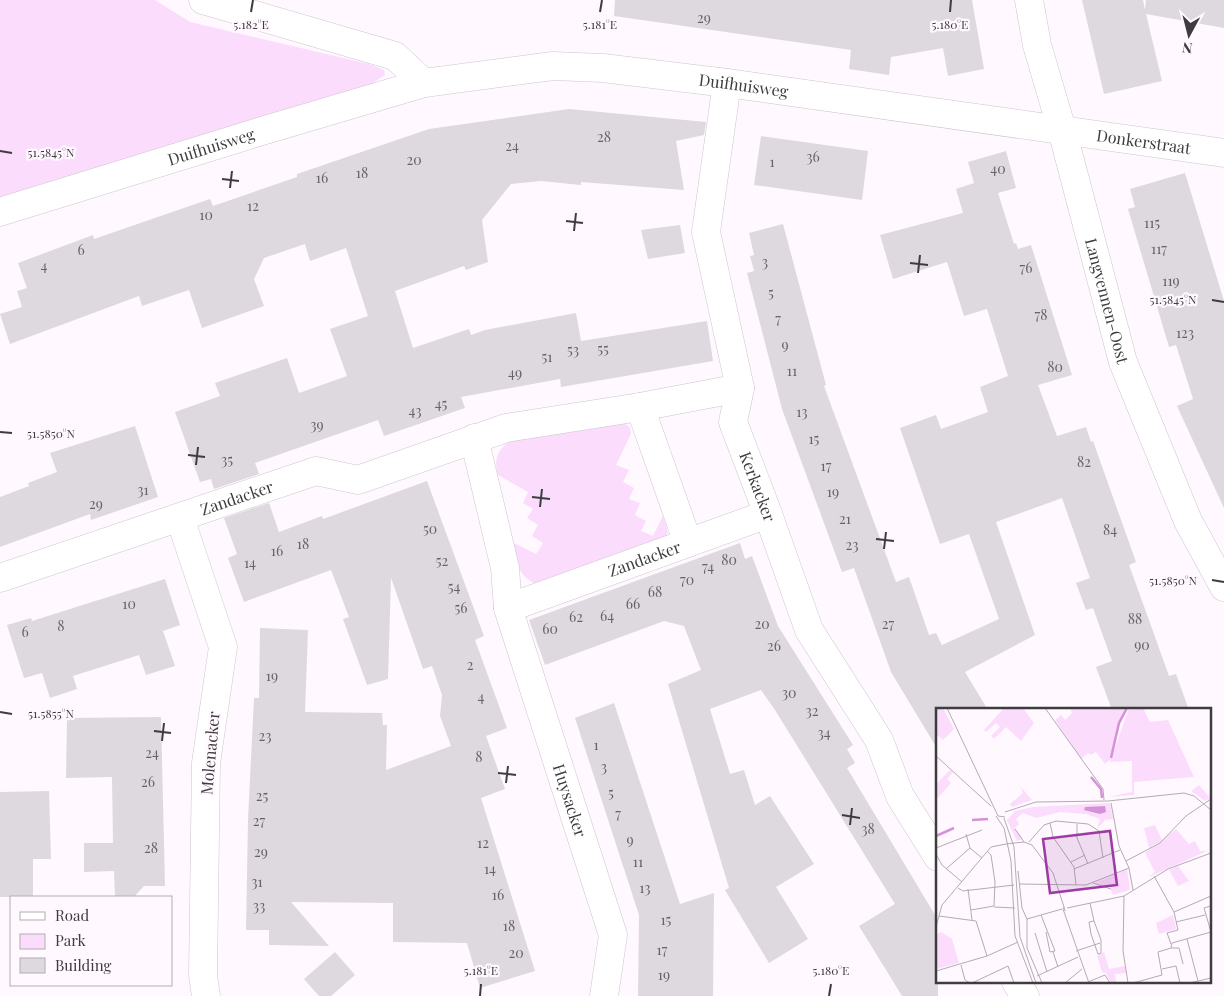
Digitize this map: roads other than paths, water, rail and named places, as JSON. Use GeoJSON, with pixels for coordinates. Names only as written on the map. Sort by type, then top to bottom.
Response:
{"type":"FeatureCollection","features":[{"type":"Feature","properties":{"kind":"street"},"geometry":{"type":"LineString","coordinates":[[203,0],[395,56],[424,83]]}},
{"type":"Feature","properties":{"kind":"street","name":"Langvennen-Oost"},"geometry":{"type":"LineString","coordinates":[[1029,0],[1036,45],[1062,130],[1123,362],[1188,522],[1224,587]]}},
{"type":"Feature","properties":{"kind":"street","name":"Duifhuisweg"},"geometry":{"type":"LineString","coordinates":[[0,212],[424,83],[553,66],[603,68],[727,82],[1062,130]]}},
{"type":"Feature","properties":{"kind":"street","name":"Kerkacker"},"geometry":{"type":"LineString","coordinates":[[727,82],[706,232],[740,388],[733,422],[809,630],[879,740],[900,796],[936,854]]}},
{"type":"Feature","properties":{"kind":"street","name":"Donkerstraat"},"geometry":{"type":"LineString","coordinates":[[1062,130],[1224,153]]}},
{"type":"Feature","properties":{"kind":"street","name":"Zandacker"},"geometry":{"type":"LineString","coordinates":[[0,578],[316,470],[358,480],[506,428],[640,407],[740,388]]}},
{"type":"Feature","properties":{"kind":"street","name":"Zandacker"},"geometry":{"type":"LineString","coordinates":[[640,407],[688,543]]}},
{"type":"Feature","properties":{"kind":"street"},"geometry":{"type":"LineString","coordinates":[[474,438],[505,568],[508,608]]}},
{"type":"Feature","properties":{"kind":"street","name":"Zandacker"},"geometry":{"type":"LineString","coordinates":[[508,608],[768,514]]}},
{"type":"Feature","properties":{"kind":"street","name":"Molenacker"},"geometry":{"type":"LineString","coordinates":[[180,518],[223,647],[206,763],[202,975],[206,996]]}},
{"type":"Feature","properties":{"kind":"street","name":"Huysacker"},"geometry":{"type":"LineString","coordinates":[[508,608],[613,935],[604,996]]}},
{"type":"Feature","properties":{"kind":"street"},"geometry":{"type":"LineString","coordinates":[[1017,984],[1025,996]]}}]}
